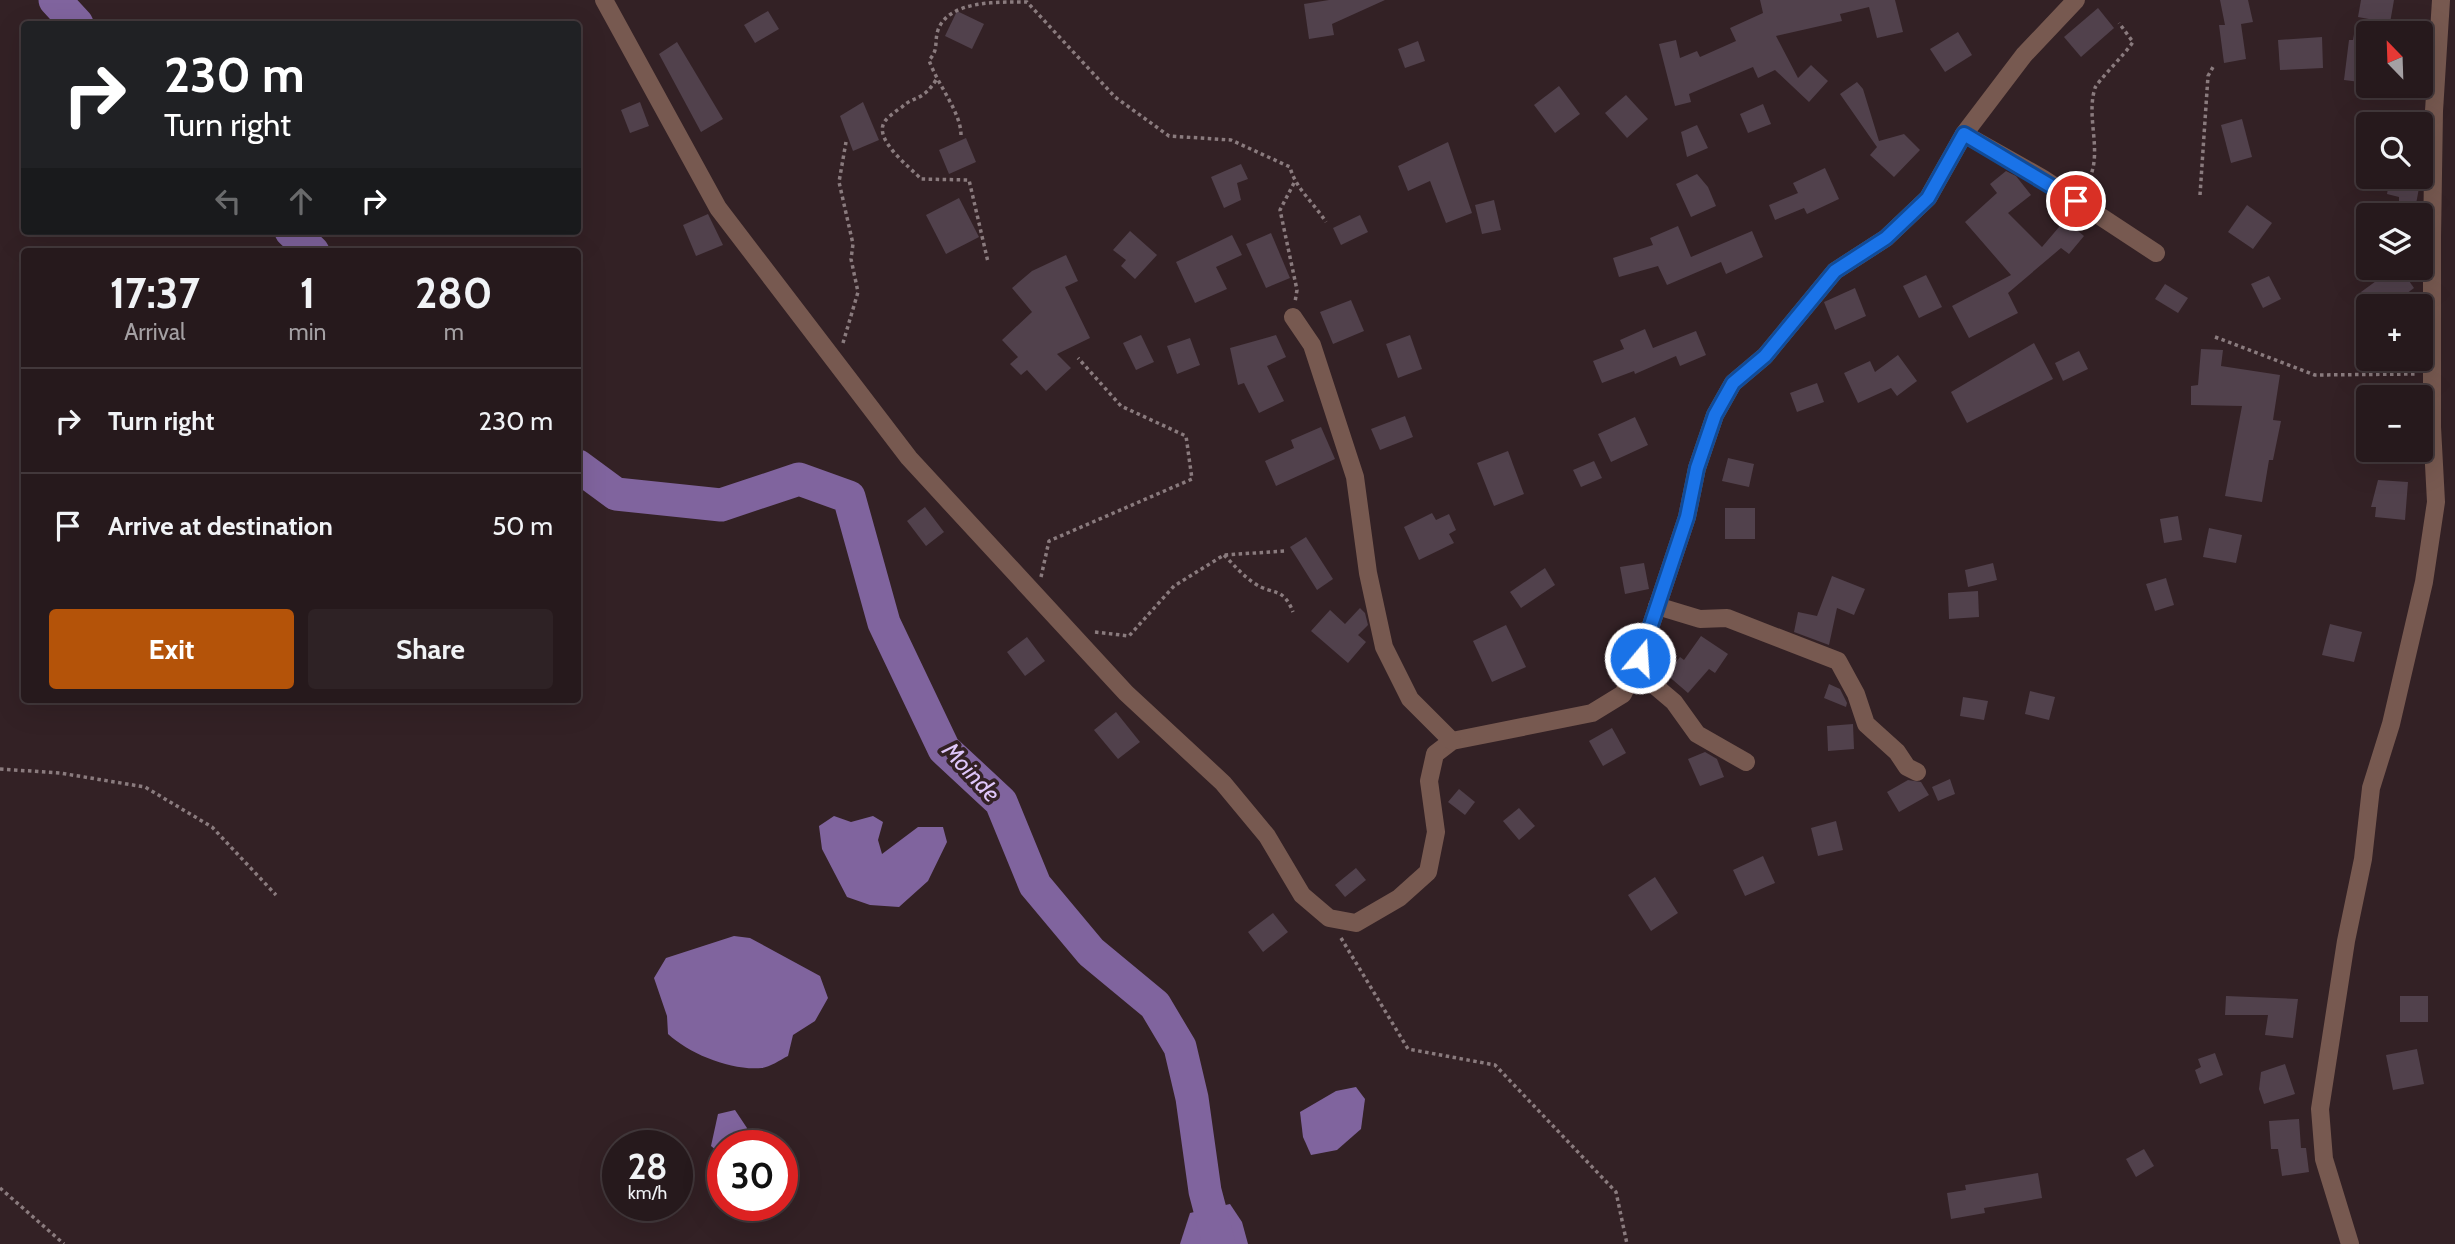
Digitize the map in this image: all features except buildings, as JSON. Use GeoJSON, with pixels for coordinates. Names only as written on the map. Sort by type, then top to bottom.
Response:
{"type":"FeatureCollection","features":[{"type":"Feature","properties":{"kind":"street"},"geometry":{"type":"LineString","coordinates":[[604,0],[718,208],[909,458],[1126,693],[1223,783],[1267,835],[1302,895],[1329,918],[1356,923],[1399,898],[1428,872],[1437,832],[1429,781],[1434,754],[1452,741],[1592,713],[1623,694],[1635,669],[1687,517],[1697,468],[1715,415],[1733,383],[1765,356],[1835,271],[1886,238],[1928,198],[1964,134],[2024,55],[2076,0]]}},
{"type":"Feature","properties":{"kind":"street"},"geometry":{"type":"LineString","coordinates":[[2350,1244],[2324,1159],[2320,1109],[2346,941],[2363,859],[2371,788],[2391,724],[2424,582],[2436,502],[2431,373],[2434,111],[2441,0]]}},
{"type":"Feature","properties":{"kind":"street"},"geometry":{"type":"LineString","coordinates":[[1964,134],[2156,253]]}},
{"type":"Feature","properties":{"kind":"street"},"geometry":{"type":"LineString","coordinates":[[1293,317],[1312,345],[1355,477],[1368,573],[1384,647],[1410,699],[1452,741]]}},
{"type":"Feature","properties":{"kind":"street"},"geometry":{"type":"LineString","coordinates":[[1657,606],[1700,620],[1727,618],[1838,661],[1856,694],[1866,724],[1897,752],[1908,767],[1917,772]]}},
{"type":"Feature","properties":{"kind":"street"},"geometry":{"type":"LineString","coordinates":[[1635,669],[1674,702],[1697,734],[1746,762]]}},
{"type":"Feature","properties":{"kind":"path"},"geometry":{"type":"LineString","coordinates":[[961,135],[958,116],[929,61],[937,48],[938,28],[952,12],[971,1],[1027,1],[1115,97],[1170,136],[1231,140],[1290,167],[1294,183],[1307,193],[1326,222]]}},
{"type":"Feature","properties":{"kind":"path"},"geometry":{"type":"LineString","coordinates":[[2076,201],[2090,178],[2096,153],[2092,107],[2096,85],[2121,61],[2133,42],[2119,23]]}},
{"type":"Feature","properties":{"kind":"path"},"geometry":{"type":"LineString","coordinates":[[2200,195],[2208,76],[2213,67]]}},
{"type":"Feature","properties":{"kind":"path"},"geometry":{"type":"LineString","coordinates":[[937,80],[927,94],[904,104],[884,121],[882,132],[886,143],[921,179],[970,180],[988,262]]}},
{"type":"Feature","properties":{"kind":"path"},"geometry":{"type":"LineString","coordinates":[[834,361],[843,343],[858,292],[851,259],[853,244],[839,182],[846,142]]}},
{"type":"Feature","properties":{"kind":"path"},"geometry":{"type":"LineString","coordinates":[[1293,317],[1297,290],[1280,210],[1294,183]]}},
{"type":"Feature","properties":{"kind":"path"},"geometry":{"type":"LineString","coordinates":[[2215,337],[2315,375],[2431,373]]}},
{"type":"Feature","properties":{"kind":"path"},"geometry":{"type":"LineString","coordinates":[[1039,586],[1049,541],[1192,479],[1186,436],[1121,406],[1077,358]]}},
{"type":"Feature","properties":{"kind":"path"},"geometry":{"type":"LineString","coordinates":[[1075,638],[1091,632],[1129,636],[1174,586],[1224,555],[1285,551]]}},
{"type":"Feature","properties":{"kind":"path"},"geometry":{"type":"LineString","coordinates":[[1224,555],[1252,582],[1265,590],[1279,592],[1288,599],[1293,612]]}},
{"type":"Feature","properties":{"kind":"path"},"geometry":{"type":"LineString","coordinates":[[0,769],[60,773],[145,787],[212,827],[276,895]]}},
{"type":"Feature","properties":{"kind":"path"},"geometry":{"type":"LineString","coordinates":[[1329,918],[1408,1049],[1495,1065],[1616,1192],[1627,1244]]}},
{"type":"Feature","properties":{"kind":"path"},"geometry":{"type":"LineString","coordinates":[[0,1188],[64,1244]]}},
{"type":"Feature","properties":{"kind":"shaded area"},"geometry":{"type":"Polygon","coordinates":[[[834,816],[851,822],[873,816],[883,822],[878,840],[882,854],[918,827],[943,827],[947,842],[928,881],[899,907],[870,905],[847,897],[822,849],[819,826],[834,816]]]}},
{"type":"Feature","properties":{"kind":"shaded area"},"geometry":{"type":"Polygon","coordinates":[[[734,936],[750,938],[820,976],[828,998],[815,1021],[793,1035],[788,1056],[765,1067],[737,1067],[712,1060],[668,1034],[667,1016],[654,978],[666,958],[734,936]]]}},
{"type":"Feature","properties":{"kind":"shaded area"},"geometry":{"type":"Polygon","coordinates":[[[1356,1087],[1365,1099],[1361,1129],[1337,1150],[1311,1155],[1303,1137],[1300,1112],[1336,1091],[1356,1087]]]}},
{"type":"Feature","properties":{"kind":"shaded area"},"geometry":{"type":"Polygon","coordinates":[[[735,1110],[747,1130],[714,1130],[718,1114],[735,1110]]]}},
{"type":"Feature","properties":{"kind":"shaded area"},"geometry":{"type":"Polygon","coordinates":[[[1230,1204],[1242,1222],[1248,1244],[1180,1244],[1190,1213],[1230,1204]]]}},
{"type":"Feature","properties":{"kind":"waterway","name":"Moinde"},"geometry":{"type":"LineString","coordinates":[[55,0],[74,21]]}},
{"type":"Feature","properties":{"kind":"waterway","name":"Moinde"},"geometry":{"type":"LineString","coordinates":[[295,235],[309,248]]}},
{"type":"Feature","properties":{"kind":"waterway","name":"Moinde"},"geometry":{"type":"LineString","coordinates":[[581,468],[616,494],[721,505],[799,479],[849,497],[884,623],[944,749],[1001,802],[1035,885],[1091,952],[1155,1005],[1180,1047],[1192,1098],[1205,1191],[1219,1244]]}},
{"type":"Feature","properties":{"kind":"route"},"geometry":{"type":"LineString","coordinates":[[1640,658],[1687,517],[1697,468],[1715,415],[1733,383],[1765,356],[1835,271],[1886,238],[1928,198],[1964,134],[2042,178],[2076,201]]}}]}
